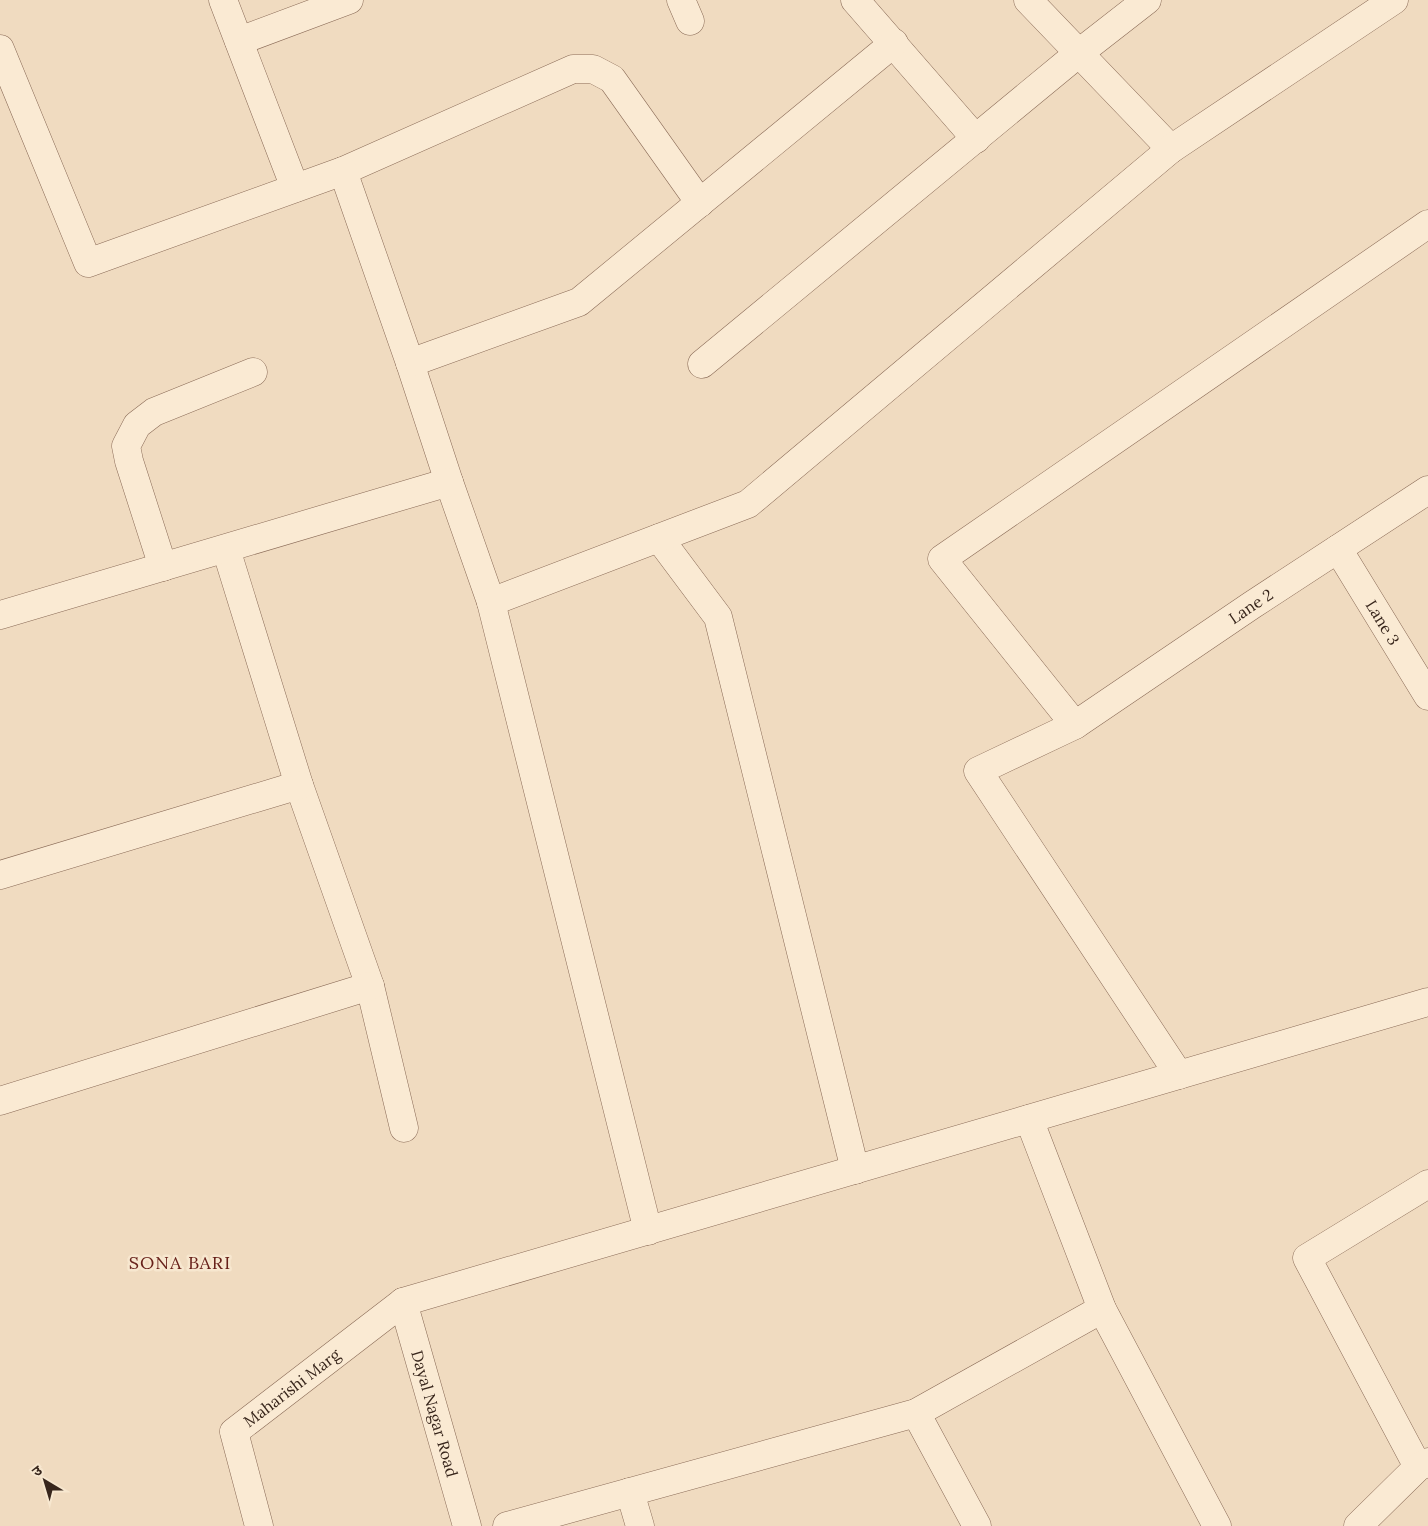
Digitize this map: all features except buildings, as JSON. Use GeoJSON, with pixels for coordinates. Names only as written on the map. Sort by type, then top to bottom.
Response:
{"type":"FeatureCollection","features":[{"type":"Feature","properties":{"kind":"street"},"geometry":{"type":"LineString","coordinates":[[223,0],[294,188]]}},
{"type":"Feature","properties":{"kind":"street"},"geometry":{"type":"LineString","coordinates":[[239,42],[350,0]]}},
{"type":"Feature","properties":{"kind":"street"},"geometry":{"type":"LineString","coordinates":[[855,0],[976,139]]}},
{"type":"Feature","properties":{"kind":"street"},"geometry":{"type":"LineString","coordinates":[[1028,0],[1171,149]]}},
{"type":"Feature","properties":{"kind":"street"},"geometry":{"type":"LineString","coordinates":[[702,364],[1079,53],[1147,0]]}},
{"type":"Feature","properties":{"kind":"street"},"geometry":{"type":"LineString","coordinates":[[491,602],[748,504],[1171,149],[1394,0]]}},
{"type":"Feature","properties":{"kind":"street"},"geometry":{"type":"LineString","coordinates":[[410,362],[578,302],[894,43]]}},
{"type":"Feature","properties":{"kind":"street"},"geometry":{"type":"LineString","coordinates":[[0,49],[88,263],[343,171],[573,69],[593,70],[612,80],[700,203]]}},
{"type":"Feature","properties":{"kind":"street"},"geometry":{"type":"LineString","coordinates":[[343,171],[410,362],[448,482],[491,602],[648,1231]]}},
{"type":"Feature","properties":{"kind":"street"},"geometry":{"type":"LineString","coordinates":[[1075,726],[942,559],[1428,224]]}},
{"type":"Feature","properties":{"kind":"street"},"geometry":{"type":"LineString","coordinates":[[163,567],[129,461],[126,446],[137,426],[154,412],[254,372]]}},
{"type":"Feature","properties":{"kind":"street"},"geometry":{"type":"LineString","coordinates":[[0,615],[448,482]]}},
{"type":"Feature","properties":{"kind":"street","name":"Lane 2"},"geometry":{"type":"LineString","coordinates":[[1179,1075],[978,771],[1075,726],[1252,605],[1428,490]]}},
{"type":"Feature","properties":{"kind":"street"},"geometry":{"type":"LineString","coordinates":[[659,538],[718,618],[855,1170]]}},
{"type":"Feature","properties":{"kind":"street"},"geometry":{"type":"LineString","coordinates":[[226,549],[299,785],[370,986],[404,1128]]}},
{"type":"Feature","properties":{"kind":"street","name":"Lane 3"},"geometry":{"type":"LineString","coordinates":[[1338,549],[1428,696]]}},
{"type":"Feature","properties":{"kind":"street"},"geometry":{"type":"LineString","coordinates":[[0,875],[299,785]]}},
{"type":"Feature","properties":{"kind":"street"},"geometry":{"type":"LineString","coordinates":[[0,1101],[370,986]]}},
{"type":"Feature","properties":{"kind":"street"},"geometry":{"type":"LineString","coordinates":[[403,1302],[1428,1002]]}},
{"type":"Feature","properties":{"kind":"street"},"geometry":{"type":"LineString","coordinates":[[1030,1119],[1102,1309],[1217,1526]]}},
{"type":"Feature","properties":{"kind":"street"},"geometry":{"type":"LineString","coordinates":[[1358,1526],[1423,1464],[1307,1258],[1428,1184]]}},
{"type":"Feature","properties":{"kind":"street","name":"Maharishi Marg"},"geometry":{"type":"LineString","coordinates":[[259,1526],[234,1432],[403,1302]]}},
{"type":"Feature","properties":{"kind":"street","name":"Dayal Nagar Road"},"geometry":{"type":"LineString","coordinates":[[403,1302],[467,1526]]}},
{"type":"Feature","properties":{"kind":"street"},"geometry":{"type":"LineString","coordinates":[[507,1526],[916,1413],[1102,1309]]}},
{"type":"Feature","properties":{"kind":"street"},"geometry":{"type":"LineString","coordinates":[[916,1413],[977,1526]]}},
{"type":"Feature","properties":{"kind":"street"},"geometry":{"type":"LineString","coordinates":[[630,1492],[640,1526]]}},
{"type":"Feature","properties":{"kind":"district","name":"SONA BARI"},"geometry":{"type":"Point","coordinates":[180,1263]}}]}
